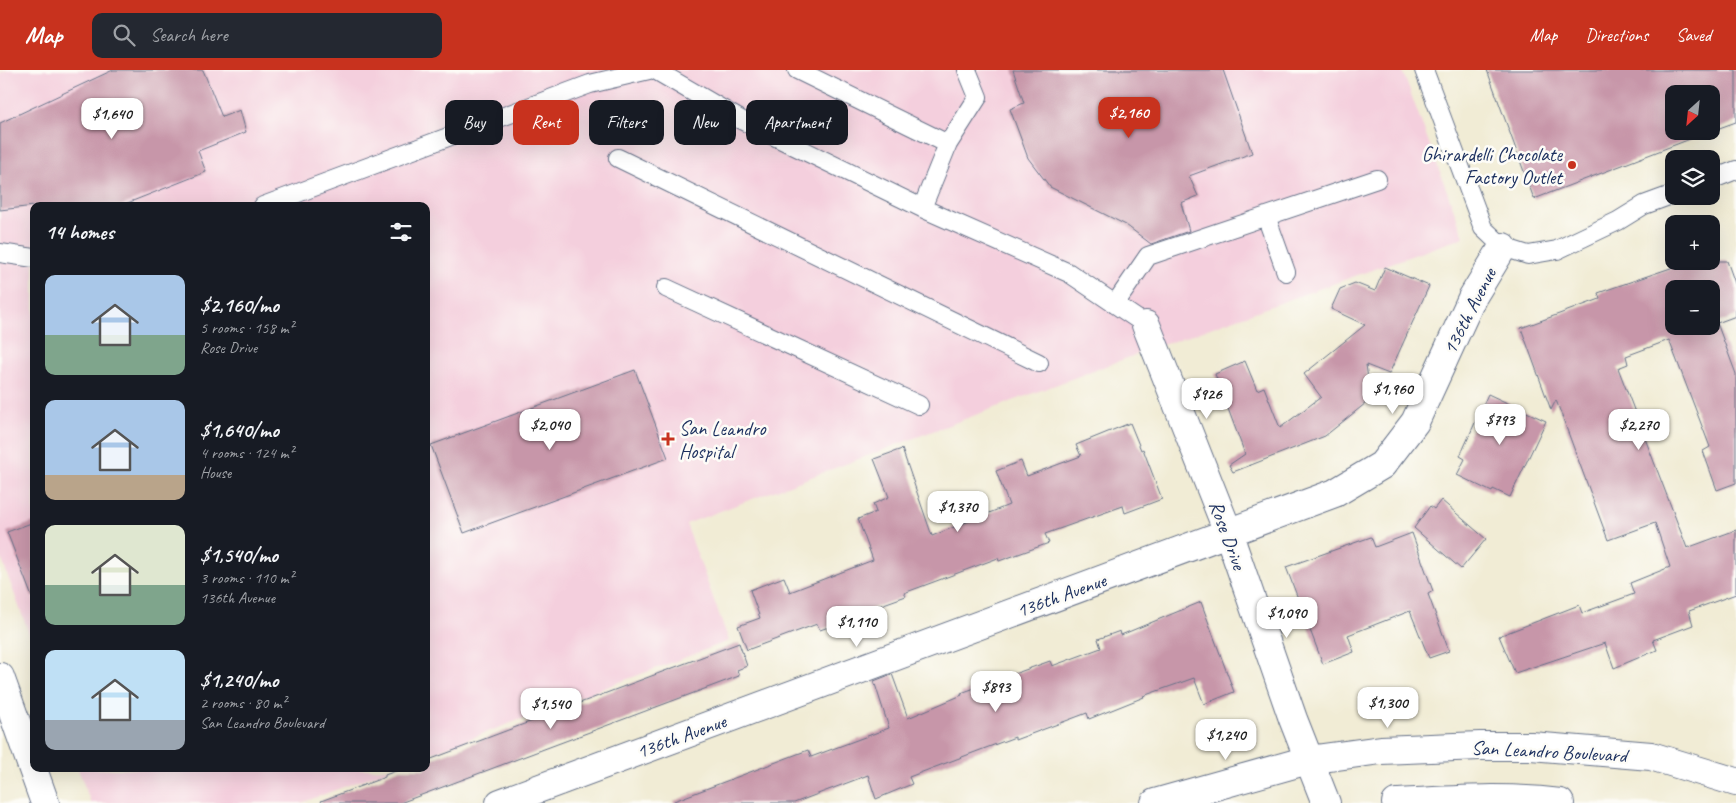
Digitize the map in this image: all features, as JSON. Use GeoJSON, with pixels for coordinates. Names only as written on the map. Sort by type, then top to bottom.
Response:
{"type":"FeatureCollection","features":[{"type":"Feature","properties":{"kind":"street","name":"136th Avenue"},"geometry":{"type":"LineString","coordinates":[[500,803],[1335,493],[1382,464],[1415,422],[1472,298],[1503,246]]}},
{"type":"Feature","properties":{"kind":"street","name":"Rose Drive"},"geometry":{"type":"LineString","coordinates":[[1146,324],[1228,532],[1308,760],[1326,803]]}},
{"type":"Feature","properties":{"kind":"street"},"geometry":{"type":"LineString","coordinates":[[0,676],[30,759]]}},
{"type":"Feature","properties":{"kind":"street","name":"San Leandro Boulevard"},"geometry":{"type":"LineString","coordinates":[[1155,803],[1308,760],[1381,750],[1480,746],[1531,746],[1651,756],[1736,782]]}},
{"type":"Feature","properties":{"kind":"street"},"geometry":{"type":"LineString","coordinates":[[35,772],[46,803]]}},
{"type":"Feature","properties":{"kind":"street"},"geometry":{"type":"LineString","coordinates":[[1396,803],[1481,799],[1527,799],[1560,803]]}},
{"type":"Feature","properties":{"kind":"lane"},"geometry":{"type":"LineString","coordinates":[[274,202],[590,84],[649,70]]}},
{"type":"Feature","properties":{"kind":"lane"},"geometry":{"type":"LineString","coordinates":[[655,70],[741,120],[922,208],[1069,274],[1146,324]]}},
{"type":"Feature","properties":{"kind":"lane"},"geometry":{"type":"LineString","coordinates":[[797,70],[948,144]]}},
{"type":"Feature","properties":{"kind":"lane"},"geometry":{"type":"LineString","coordinates":[[922,208],[948,144],[978,97],[967,70]]}},
{"type":"Feature","properties":{"kind":"lane"},"geometry":{"type":"LineString","coordinates":[[1424,70],[1483,228],[1503,246],[1528,255],[1557,250],[1618,221],[1644,205],[1665,197]]}},
{"type":"Feature","properties":{"kind":"lane"},"geometry":{"type":"LineString","coordinates":[[618,158],[1039,363]]}},
{"type":"Feature","properties":{"kind":"lane"},"geometry":{"type":"LineString","coordinates":[[1720,176],[1736,170]]}},
{"type":"Feature","properties":{"kind":"lane"},"geometry":{"type":"LineString","coordinates":[[1115,304],[1148,256],[1377,179]]}},
{"type":"Feature","properties":{"kind":"lane"},"geometry":{"type":"LineString","coordinates":[[1266,216],[1286,272]]}},
{"type":"Feature","properties":{"kind":"lane"},"geometry":{"type":"LineString","coordinates":[[0,253],[30,257]]}},
{"type":"Feature","properties":{"kind":"lane"},"geometry":{"type":"LineString","coordinates":[[666,288],[919,405]]}},
{"type":"Feature","properties":{"kind":"shaded area","name":"San Leandro Hospital"},"geometry":{"type":"Polygon","coordinates":[[[8,70],[1402,70],[1464,237],[1135,355],[686,524],[729,641],[430,753],[430,202],[30,202],[30,636],[0,555],[0,73],[8,70]]]}},
{"type":"Feature","properties":{"kind":"shaded area"},"geometry":{"type":"Polygon","coordinates":[[[79,772],[383,772],[301,803],[91,803],[79,772]]]}},
{"type":"Feature","properties":{"kind":"building"},"geometry":{"type":"Polygon","coordinates":[[[113,70],[203,70],[222,117],[240,110],[246,132],[198,151],[206,172],[130,202],[30,202],[30,206],[0,210],[0,123],[113,70]]]}},
{"type":"Feature","properties":{"kind":"building"},"geometry":{"type":"Polygon","coordinates":[[[1013,70],[1223,70],[1252,153],[1189,176],[1198,196],[1181,203],[1189,231],[1151,244],[1126,225],[1050,187],[1028,158],[1010,109],[1024,103],[1013,70]]]}},
{"type":"Feature","properties":{"kind":"building","name":"Ghirardelli Chocolate Factory Outlet"},"geometry":{"type":"Polygon","coordinates":[[[1487,70],[1736,70],[1736,122],[1720,128],[1720,85],[1665,85],[1665,140],[1688,140],[1534,199],[1487,70]]]}},
{"type":"Feature","properties":{"kind":"building"},"geometry":{"type":"Polygon","coordinates":[[[1720,261],[1727,261],[1736,286],[1736,316],[1720,322],[1720,280],[1665,280],[1665,335],[1720,335],[1720,331],[1736,374],[1736,483],[1717,490],[1703,451],[1710,447],[1669,340],[1626,356],[1628,364],[1618,368],[1687,548],[1736,530],[1736,594],[1689,611],[1693,625],[1653,640],[1657,650],[1614,668],[1605,643],[1515,673],[1499,636],[1579,605],[1582,613],[1634,594],[1630,583],[1670,567],[1655,523],[1608,540],[1556,400],[1551,410],[1521,328],[1600,299],[1598,293],[1665,270],[1720,270],[1720,261]]]}},
{"type":"Feature","properties":{"kind":"building"},"geometry":{"type":"Polygon","coordinates":[[[1385,267],[1429,286],[1389,374],[1366,365],[1371,399],[1325,436],[1233,472],[1229,465],[1245,454],[1215,374],[1245,361],[1257,390],[1264,387],[1280,428],[1321,397],[1304,374],[1365,325],[1331,309],[1340,289],[1355,283],[1375,291],[1385,267]]]}},
{"type":"Feature","properties":{"kind":"building"},"geometry":{"type":"Polygon","coordinates":[[[635,370],[668,458],[464,533],[431,445],[635,370]]]}},
{"type":"Feature","properties":{"kind":"building"},"geometry":{"type":"Polygon","coordinates":[[[1488,394],[1546,421],[1510,497],[1493,489],[1492,492],[1457,475],[1465,459],[1460,456],[1488,394]]]}},
{"type":"Feature","properties":{"kind":"building"},"geometry":{"type":"Polygon","coordinates":[[[1130,423],[1141,450],[1143,449],[1162,499],[1125,513],[1123,506],[1045,534],[1049,543],[999,561],[998,558],[904,593],[906,596],[856,614],[857,617],[820,630],[817,624],[747,650],[738,626],[760,618],[750,590],[784,577],[790,592],[873,560],[858,519],[876,512],[873,504],[889,497],[874,459],[902,449],[932,536],[1009,505],[996,471],[1021,461],[1027,476],[1081,456],[1076,445],[1130,423]]]}},
{"type":"Feature","properties":{"kind":"building"},"geometry":{"type":"Polygon","coordinates":[[[1441,500],[1486,539],[1461,569],[1414,528],[1430,506],[1434,509],[1441,500]]]}},
{"type":"Feature","properties":{"kind":"building"},"geometry":{"type":"Polygon","coordinates":[[[30,523],[30,592],[7,532],[30,523]]]}},
{"type":"Feature","properties":{"kind":"building"},"geometry":{"type":"Polygon","coordinates":[[[1412,533],[1433,591],[1428,594],[1449,651],[1429,658],[1410,611],[1348,635],[1354,652],[1323,664],[1286,567],[1371,537],[1375,547],[1412,533]]]}},
{"type":"Feature","properties":{"kind":"building"},"geometry":{"type":"Polygon","coordinates":[[[1201,602],[1234,692],[1204,704],[1194,678],[1143,696],[1089,719],[1087,713],[1015,740],[1015,737],[909,777],[912,784],[876,799],[868,775],[794,803],[674,803],[674,801],[808,750],[811,757],[889,728],[874,681],[892,674],[908,718],[962,695],[961,693],[1050,661],[1052,666],[1101,648],[1098,639],[1120,631],[1121,635],[1201,602]]]}},
{"type":"Feature","properties":{"kind":"building"},"geometry":{"type":"Polygon","coordinates":[[[739,643],[747,666],[737,670],[739,676],[400,803],[322,803],[321,801],[385,777],[385,775],[393,772],[430,772],[430,759],[739,643]]]}},
{"type":"Feature","properties":{"kind":"place","name":"Ghirardelli Chocolate Factory Outlet"},"geometry":{"type":"Point","coordinates":[1572,165]}},
{"type":"Feature","properties":{"kind":"place","name":"San Leandro Hospital"},"geometry":{"type":"Point","coordinates":[668,439]}}]}
